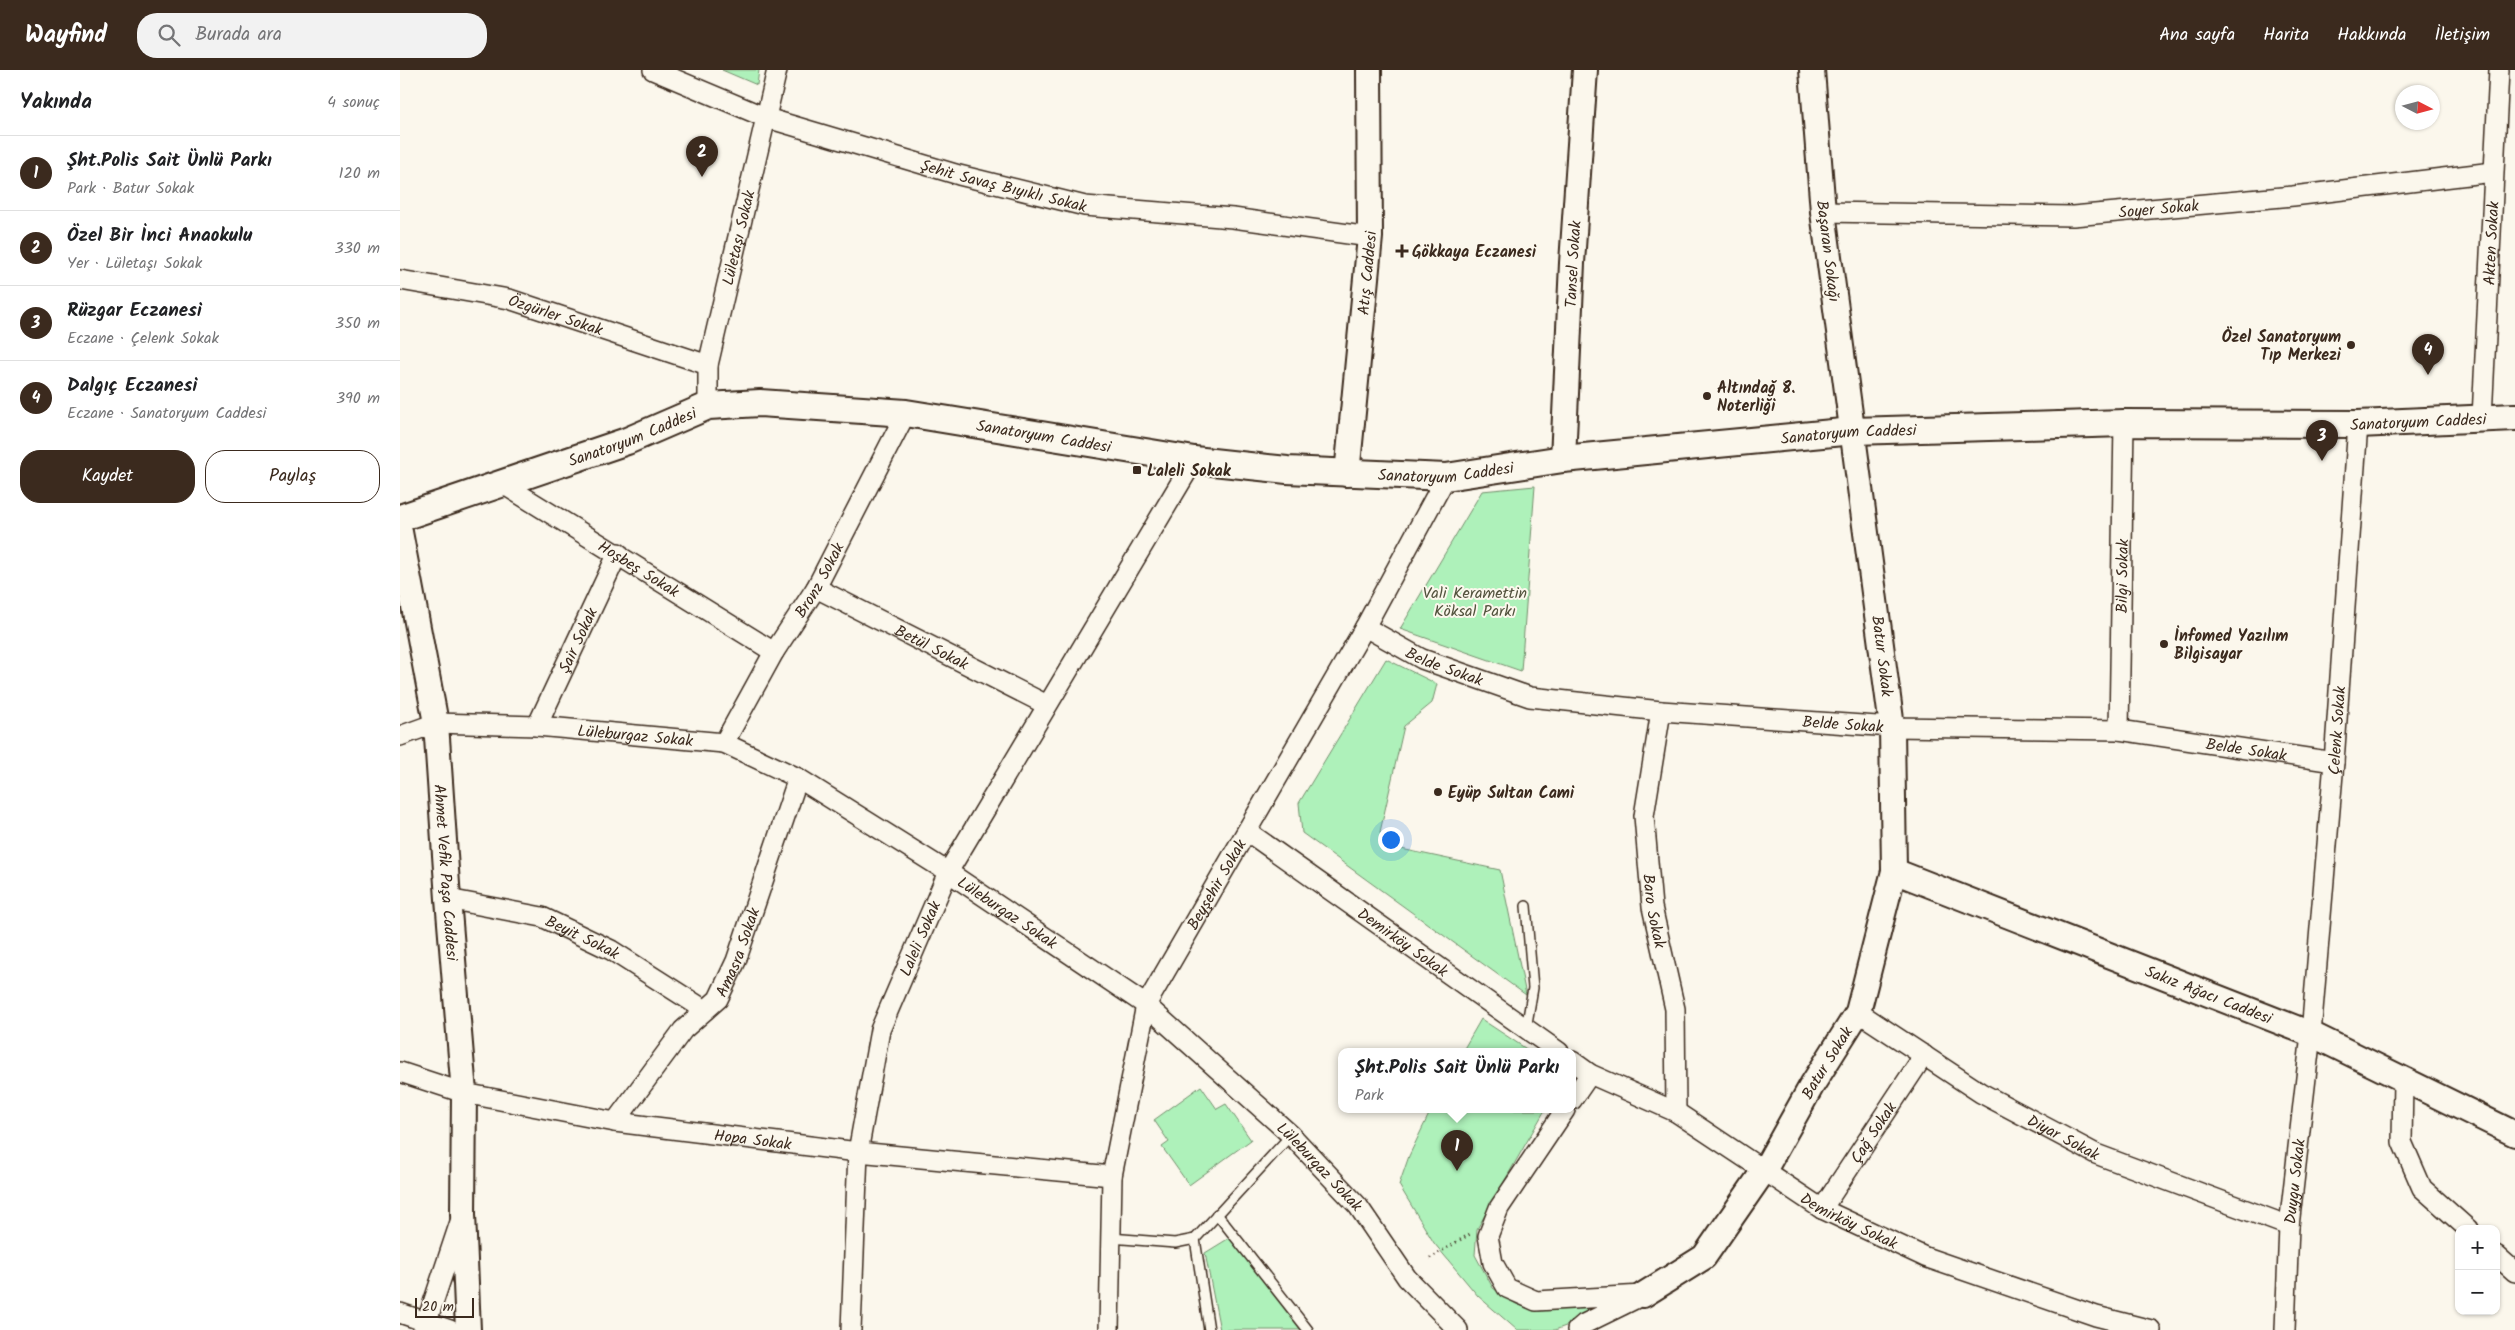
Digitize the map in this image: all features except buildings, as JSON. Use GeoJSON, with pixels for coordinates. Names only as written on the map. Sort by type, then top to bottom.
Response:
{"type":"FeatureCollection","features":[{"type":"Feature","properties":{"kind":"main road","name":"Sanatoryum Caddesi"},"geometry":{"type":"LineString","coordinates":[[400,518],[628,441],[708,406],[760,402],[906,413],[1194,460],[1286,470],[1446,477],[1564,458],[1854,431],[2124,423],[2358,424],[2515,417]]}},
{"type":"Feature","properties":{"kind":"street","name":"Şehit Savaş Bıyıklı Sokak"},"geometry":{"type":"LineString","coordinates":[[653,70],[767,118],[959,175],[1085,206],[1232,218],[1370,237]]}},
{"type":"Feature","properties":{"kind":"street","name":"Lületaşı Sokak"},"geometry":{"type":"LineString","coordinates":[[708,406],[708,365],[777,70]]}},
{"type":"Feature","properties":{"kind":"street","name":"Atış Caddesi"},"geometry":{"type":"LineString","coordinates":[[1347,474],[1370,237],[1369,70]]}},
{"type":"Feature","properties":{"kind":"street","name":"Tansel Sokak"},"geometry":{"type":"LineString","coordinates":[[1564,458],[1572,262],[1585,70]]}},
{"type":"Feature","properties":{"kind":"street","name":"Başaran Sokağı"},"geometry":{"type":"LineString","coordinates":[[1812,70],[1823,212],[1854,431]]}},
{"type":"Feature","properties":{"kind":"street","name":"Akten Sokak"},"geometry":{"type":"LineString","coordinates":[[2482,418],[2499,70]]}},
{"type":"Feature","properties":{"kind":"street","name":"Soyer Sokak"},"geometry":{"type":"LineString","coordinates":[[1823,212],[2072,216],[2294,196],[2494,172]]}},
{"type":"Feature","properties":{"kind":"street","name":"Özgürler Sokak"},"geometry":{"type":"LineString","coordinates":[[400,280],[509,299],[708,365]]}},
{"type":"Feature","properties":{"kind":"street","name":"Bronz Sokak"},"geometry":{"type":"LineString","coordinates":[[724,743],[774,652],[816,588],[906,413]]}},
{"type":"Feature","properties":{"kind":"street","name":"Bilgi Sokak"},"geometry":{"type":"LineString","coordinates":[[2119,730],[2124,423]]}},
{"type":"Feature","properties":{"kind":"street","name":"Çelenk Sokak"},"geometry":{"type":"LineString","coordinates":[[2311,1034],[2334,762],[2358,424]]}},
{"type":"Feature","properties":{"kind":"street","name":"Batur Sokak"},"geometry":{"type":"LineString","coordinates":[[1563,1113],[1499,1208],[1488,1236],[1493,1262],[1507,1288],[1536,1300],[1643,1295],[1704,1257],[1765,1169],[1812,1085],[1858,1012],[1894,872],[1892,727],[1854,431]]}},
{"type":"Feature","properties":{"kind":"street","name":"Laleli Sokak"},"geometry":{"type":"LineString","coordinates":[[851,1330],[858,1152],[880,1030],[948,872],[1194,460]]}},
{"type":"Feature","properties":{"kind":"street","name":"Beyşehir Sokak"},"geometry":{"type":"LineString","coordinates":[[1109,1330],[1112,1176],[1146,1005],[1248,832],[1365,627],[1446,477]]}},
{"type":"Feature","properties":{"kind":"street","name":"Hoşbeş Sokak"},"geometry":{"type":"LineString","coordinates":[[503,484],[774,652]]}},
{"type":"Feature","properties":{"kind":"street","name":"Ahmet Vefik Paşa Caddesi"},"geometry":{"type":"LineString","coordinates":[[400,532],[436,723],[464,1093],[463,1214],[468,1330]]}},
{"type":"Feature","properties":{"kind":"street","name":"Şair Sokak"},"geometry":{"type":"LineString","coordinates":[[537,726],[618,554]]}},
{"type":"Feature","properties":{"kind":"street","name":"Betül Sokak"},"geometry":{"type":"LineString","coordinates":[[816,588],[1047,705]]}},
{"type":"Feature","properties":{"kind":"street","name":"Belde Sokak"},"geometry":{"type":"LineString","coordinates":[[1365,627],[1422,659],[1530,697],[1661,711],[1892,727],[2119,730],[2334,762]]}},
{"type":"Feature","properties":{"kind":"street","name":"Baro Sokak"},"geometry":{"type":"LineString","coordinates":[[1661,711],[1644,816],[1652,908],[1675,1009],[1676,1112]]}},
{"type":"Feature","properties":{"kind":"street","name":"Lüleburgaz Sokak"},"geometry":{"type":"LineString","coordinates":[[436,723],[537,726],[724,743],[798,778],[948,872],[1146,1005],[1291,1135],[1358,1206],[1407,1278],[1458,1330]]}},
{"type":"Feature","properties":{"kind":"street"},"geometry":{"type":"LineString","coordinates":[[400,736],[436,723]]}},
{"type":"Feature","properties":{"kind":"street","name":"Amasra Sokak"},"geometry":{"type":"LineString","coordinates":[[615,1122],[683,1030],[718,999],[736,961],[798,778]]}},
{"type":"Feature","properties":{"kind":"street","name":"Demirköy Sokak"},"geometry":{"type":"LineString","coordinates":[[1248,832],[1553,1048]]}},
{"type":"Feature","properties":{"kind":"street","name":"Sakız Ağacı Caddesi"},"geometry":{"type":"LineString","coordinates":[[1894,872],[2311,1034],[2515,1134]]}},
{"type":"Feature","properties":{"kind":"street","name":"Beyit Sokak"},"geometry":{"type":"LineString","coordinates":[[448,899],[542,916],[611,950],[705,1010]]}},
{"type":"Feature","properties":{"kind":"street","name":"Diyar Sokak"},"geometry":{"type":"LineString","coordinates":[[1858,1012],[1981,1093],[2096,1154],[2290,1226]]}},
{"type":"Feature","properties":{"kind":"street","name":"Duygu Sokak"},"geometry":{"type":"LineString","coordinates":[[2285,1330],[2290,1226],[2311,1034]]}},
{"type":"Feature","properties":{"kind":"street","name":"Çağ Sokak"},"geometry":{"type":"LineString","coordinates":[[1822,1209],[1924,1055]]}},
{"type":"Feature","properties":{"kind":"street","name":"Demirköy Sokak"},"geometry":{"type":"LineString","coordinates":[[1576,1064],[1590,1074],[1676,1112],[1765,1169],[1822,1209],[1925,1257],[2096,1316],[2152,1330]]}},
{"type":"Feature","properties":{"kind":"street","name":"Hopa Sokak"},"geometry":{"type":"LineString","coordinates":[[400,1072],[464,1093],[615,1122],[858,1152],[1112,1176]]}},
{"type":"Feature","properties":{"kind":"street"},"geometry":{"type":"LineString","coordinates":[[1576,1094],[1590,1074]]}},
{"type":"Feature","properties":{"kind":"street"},"geometry":{"type":"LineString","coordinates":[[2403,1080],[2402,1142],[2422,1188],[2464,1225]]}},
{"type":"Feature","properties":{"kind":"street","name":"Ahmet Vefik Paşa Caddesi"},"geometry":{"type":"LineString","coordinates":[[425,1326],[463,1214]]}},
{"type":"Feature","properties":{"kind":"street"},"geometry":{"type":"LineString","coordinates":[[2500,1259],[2515,1272]]}},
{"type":"Feature","properties":{"kind":"street"},"geometry":{"type":"LineString","coordinates":[[1577,1330],[1584,1324],[1643,1295]]}},
{"type":"Feature","properties":{"kind":"street"},"geometry":{"type":"LineString","coordinates":[[400,1313],[425,1326],[450,1330]]}},
{"type":"Feature","properties":{"kind":"lane"},"geometry":{"type":"LineString","coordinates":[[1526,906],[1533,988],[1526,1029]]}},
{"type":"Feature","properties":{"kind":"lane"},"geometry":{"type":"LineString","coordinates":[[1110,1238],[1175,1243],[1195,1240],[1291,1135]]}},
{"type":"Feature","properties":{"kind":"lane"},"geometry":{"type":"LineString","coordinates":[[1217,1214],[1308,1330]]}},
{"type":"Feature","properties":{"kind":"lane"},"geometry":{"type":"LineString","coordinates":[[1195,1240],[1209,1330]]}},
{"type":"Feature","properties":{"kind":"path"},"geometry":{"type":"LineString","coordinates":[[1430,1258],[1494,1220]]}},
{"type":"Feature","properties":{"kind":"green space"},"geometry":{"type":"Polygon","coordinates":[[[722,70],[759,70],[757,85],[722,70]]]}},
{"type":"Feature","properties":{"kind":"green space","name":"Vali Keramettin Köksal Parkı"},"geometry":{"type":"Polygon","coordinates":[[[1535,486],[1521,671],[1400,629],[1482,491],[1535,486]]]}},
{"type":"Feature","properties":{"kind":"green space"},"geometry":{"type":"Polygon","coordinates":[[[1386,659],[1437,684],[1432,703],[1404,726],[1380,832],[1387,846],[1500,870],[1526,995],[1302,833],[1299,803],[1386,659]]]}},
{"type":"Feature","properties":{"kind":"green space"},"geometry":{"type":"Polygon","coordinates":[[[1481,1019],[1525,1048],[1464,1048],[1481,1019]]]}},
{"type":"Feature","properties":{"kind":"green space"},"geometry":{"type":"Polygon","coordinates":[[[1201,1086],[1217,1109],[1226,1104],[1251,1140],[1189,1185],[1162,1147],[1169,1142],[1154,1120],[1201,1086]]]}},
{"type":"Feature","properties":{"kind":"green space"},"geometry":{"type":"Polygon","coordinates":[[[1430,1113],[1543,1113],[1477,1229],[1475,1255],[1493,1288],[1516,1304],[1540,1311],[1576,1306],[1598,1306],[1571,1324],[1555,1330],[1517,1330],[1478,1296],[1434,1243],[1399,1185],[1409,1156],[1430,1113]]]}},
{"type":"Feature","properties":{"kind":"green space"},"geometry":{"type":"Polygon","coordinates":[[[1231,1237],[1303,1330],[1220,1330],[1205,1253],[1231,1237]]]}},
{"type":"Feature","properties":{"kind":"place","name":"Özel Bir İnci Anaokulu"},"geometry":{"type":"Point","coordinates":[702,177]}},
{"type":"Feature","properties":{"kind":"place","name":"Gökkaya Eczanesi"},"geometry":{"type":"Point","coordinates":[1402,251]}},
{"type":"Feature","properties":{"kind":"place","name":"Özel Sanatoryum Tıp Merkezi"},"geometry":{"type":"Point","coordinates":[2351,345]}},
{"type":"Feature","properties":{"kind":"place","name":"Dalgıç Eczanesi"},"geometry":{"type":"Point","coordinates":[2428,375]}},
{"type":"Feature","properties":{"kind":"place","name":"Altındağ 8. Noterliği"},"geometry":{"type":"Point","coordinates":[1707,396]}},
{"type":"Feature","properties":{"kind":"place","name":"Rüzgar Eczanesi"},"geometry":{"type":"Point","coordinates":[2322,461]}},
{"type":"Feature","properties":{"kind":"place","name":"Laleli Sokak"},"geometry":{"type":"Point","coordinates":[1137,470]}},
{"type":"Feature","properties":{"kind":"place","name":"İnfomed Yazılım Bilgisayar"},"geometry":{"type":"Point","coordinates":[2164,644]}},
{"type":"Feature","properties":{"kind":"place","name":"Eyüp Sultan Cami"},"geometry":{"type":"Point","coordinates":[1438,792]}},
{"type":"Feature","properties":{"kind":"place","name":"Şht.Polis Sait Ünlü Parkı"},"geometry":{"type":"Point","coordinates":[1457,1171]}}]}
